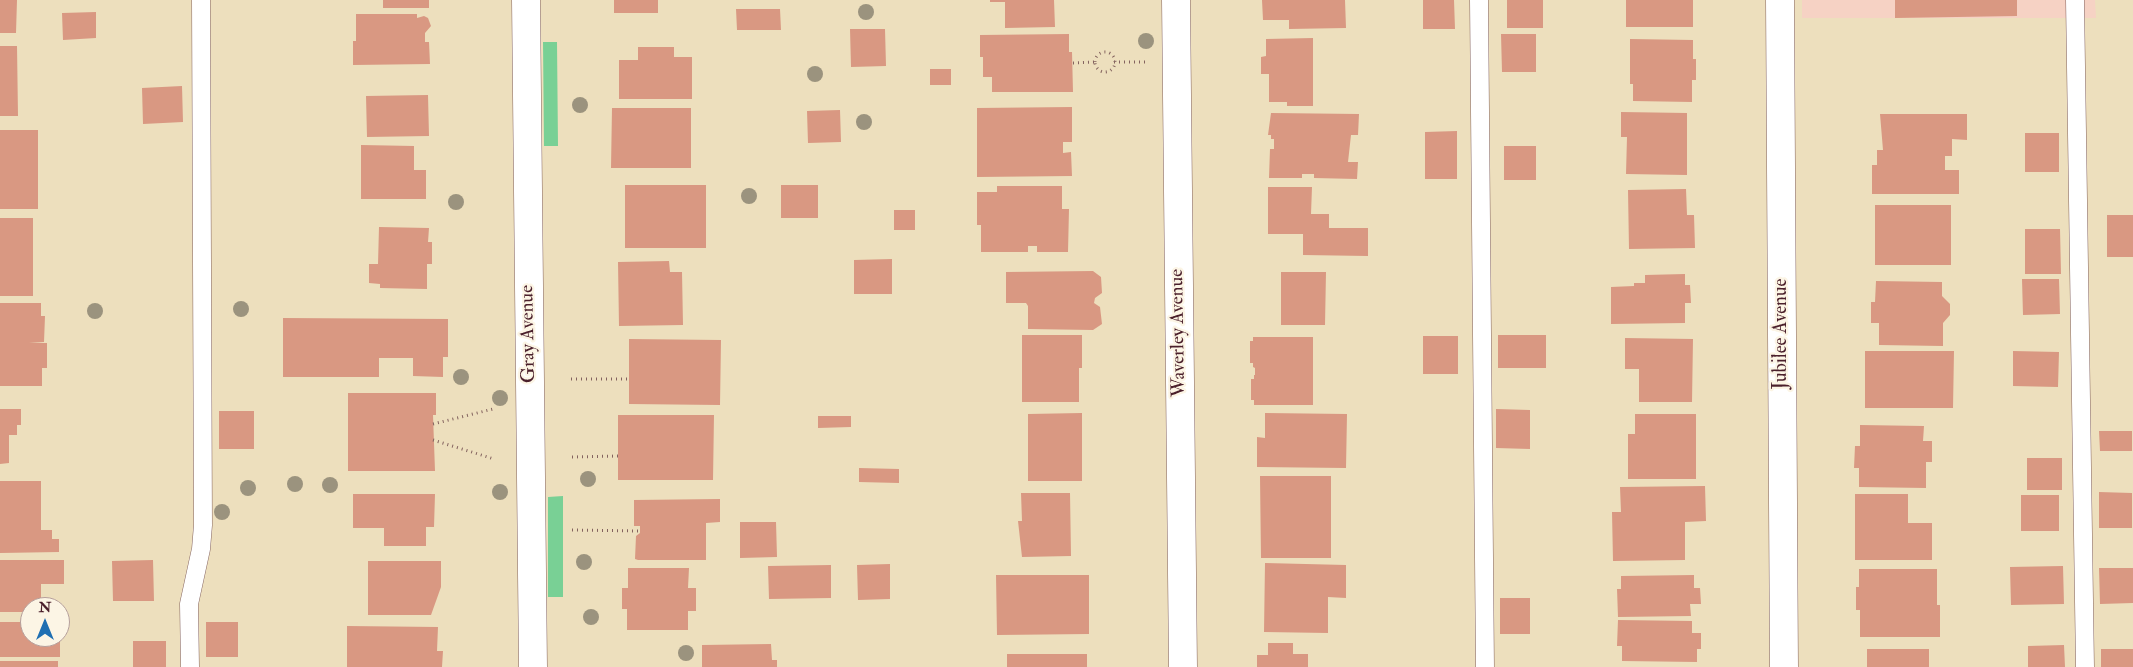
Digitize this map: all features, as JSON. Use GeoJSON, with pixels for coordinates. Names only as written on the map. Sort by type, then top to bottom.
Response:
{"type":"FeatureCollection","features":[{"type":"Feature","properties":{"kind":"street","name":"Gray Avenue"},"geometry":{"type":"LineString","coordinates":[[526,0],[533,667]]}},
{"type":"Feature","properties":{"kind":"street","name":"Waverley Avenue"},"geometry":{"type":"LineString","coordinates":[[1176,0],[1183,667]]}},
{"type":"Feature","properties":{"kind":"street","name":"Jubilee Avenue"},"geometry":{"type":"LineString","coordinates":[[1780,0],[1784,667]]}},
{"type":"Feature","properties":{"kind":"lane"},"geometry":{"type":"LineString","coordinates":[[190,667],[189,604],[201,548],[203,525],[201,0]]}},
{"type":"Feature","properties":{"kind":"lane"},"geometry":{"type":"LineString","coordinates":[[1480,0],[1485,667]]}},
{"type":"Feature","properties":{"kind":"lane"},"geometry":{"type":"LineString","coordinates":[[2075,0],[2085,667]]}},
{"type":"Feature","properties":{"kind":"path"},"geometry":{"type":"LineString","coordinates":[[1106,52],[1112,54],[1114,62],[1111,70],[1106,72],[1096,68],[1094,62],[1096,56],[1106,52]]}},
{"type":"Feature","properties":{"kind":"path"},"geometry":{"type":"LineString","coordinates":[[1073,63],[1094,62]]}},
{"type":"Feature","properties":{"kind":"path"},"geometry":{"type":"LineString","coordinates":[[1114,62],[1153,62]]}},
{"type":"Feature","properties":{"kind":"path"},"geometry":{"type":"LineString","coordinates":[[571,380],[629,380]]}},
{"type":"Feature","properties":{"kind":"path"},"geometry":{"type":"LineString","coordinates":[[433,424],[493,409]]}},
{"type":"Feature","properties":{"kind":"path"},"geometry":{"type":"LineString","coordinates":[[433,440],[494,459]]}},
{"type":"Feature","properties":{"kind":"path"},"geometry":{"type":"LineString","coordinates":[[572,457],[618,456]]}},
{"type":"Feature","properties":{"kind":"path"},"geometry":{"type":"LineString","coordinates":[[572,530],[640,531]]}},
{"type":"Feature","properties":{"kind":"shaded area"},"geometry":{"type":"Polygon","coordinates":[[[1802,0],[2095,0],[2096,18],[1802,18],[1802,0]]]}},
{"type":"Feature","properties":{"kind":"green space"},"geometry":{"type":"Polygon","coordinates":[[[543,42],[557,42],[558,146],[544,146],[543,42]]]}},
{"type":"Feature","properties":{"kind":"green space"},"geometry":{"type":"Polygon","coordinates":[[[563,496],[563,597],[548,597],[548,497],[563,496]]]}},
{"type":"Feature","properties":{"kind":"building"},"geometry":{"type":"Polygon","coordinates":[[[0,0],[17,0],[16,33],[0,33],[0,0]]]}},
{"type":"Feature","properties":{"kind":"building"},"geometry":{"type":"Polygon","coordinates":[[[383,0],[429,0],[429,8],[383,8],[383,0]]]}},
{"type":"Feature","properties":{"kind":"building"},"geometry":{"type":"Polygon","coordinates":[[[614,0],[658,0],[658,13],[614,13],[614,0]]]}},
{"type":"Feature","properties":{"kind":"building"},"geometry":{"type":"Polygon","coordinates":[[[990,0],[1054,0],[1055,27],[1005,28],[1005,2],[990,2],[990,0]]]}},
{"type":"Feature","properties":{"kind":"building"},"geometry":{"type":"Polygon","coordinates":[[[1262,0],[1345,0],[1346,28],[1289,29],[1289,20],[1263,20],[1262,0]]]}},
{"type":"Feature","properties":{"kind":"building"},"geometry":{"type":"Polygon","coordinates":[[[1423,0],[1454,0],[1455,29],[1423,29],[1423,0]]]}},
{"type":"Feature","properties":{"kind":"building"},"geometry":{"type":"Polygon","coordinates":[[[1507,0],[1543,0],[1543,28],[1507,28],[1507,0]]]}},
{"type":"Feature","properties":{"kind":"building"},"geometry":{"type":"Polygon","coordinates":[[[1626,0],[1693,0],[1693,27],[1626,27],[1626,0]]]}},
{"type":"Feature","properties":{"kind":"building"},"geometry":{"type":"Polygon","coordinates":[[[1895,0],[2017,0],[2017,16],[1895,18],[1895,0]]]}},
{"type":"Feature","properties":{"kind":"building"},"geometry":{"type":"Polygon","coordinates":[[[736,9],[780,9],[781,30],[737,30],[736,9]]]}},
{"type":"Feature","properties":{"kind":"building"},"geometry":{"type":"Polygon","coordinates":[[[96,12],[96,38],[63,40],[62,13],[96,12]]]}},
{"type":"Feature","properties":{"kind":"building"},"geometry":{"type":"Polygon","coordinates":[[[356,14],[417,14],[417,18],[424,16],[428,18],[431,26],[425,33],[425,42],[429,42],[430,64],[353,65],[353,41],[356,41],[356,14]]]}},
{"type":"Feature","properties":{"kind":"building"},"geometry":{"type":"Polygon","coordinates":[[[850,29],[885,29],[886,66],[851,67],[850,29]]]}},
{"type":"Feature","properties":{"kind":"building"},"geometry":{"type":"Polygon","coordinates":[[[1069,34],[1069,52],[1072,52],[1073,92],[992,92],[992,77],[983,77],[983,57],[980,57],[980,35],[1069,34]]]}},
{"type":"Feature","properties":{"kind":"building"},"geometry":{"type":"Polygon","coordinates":[[[1501,34],[1536,34],[1536,72],[1502,72],[1501,34]]]}},
{"type":"Feature","properties":{"kind":"building"},"geometry":{"type":"Polygon","coordinates":[[[1313,38],[1313,106],[1287,106],[1287,102],[1269,102],[1269,74],[1261,74],[1261,57],[1266,56],[1266,39],[1313,38]]]}},
{"type":"Feature","properties":{"kind":"building"},"geometry":{"type":"Polygon","coordinates":[[[1630,39],[1693,40],[1693,59],[1696,59],[1696,80],[1692,80],[1692,102],[1633,101],[1633,84],[1630,84],[1630,39]]]}},
{"type":"Feature","properties":{"kind":"building"},"geometry":{"type":"Polygon","coordinates":[[[0,46],[17,46],[18,116],[0,116],[0,46]]]}},
{"type":"Feature","properties":{"kind":"building"},"geometry":{"type":"Polygon","coordinates":[[[638,47],[674,47],[674,57],[692,57],[692,99],[619,99],[619,60],[638,60],[638,47]]]}},
{"type":"Feature","properties":{"kind":"building"},"geometry":{"type":"Polygon","coordinates":[[[930,69],[951,69],[951,85],[930,85],[930,69]]]}},
{"type":"Feature","properties":{"kind":"building"},"geometry":{"type":"Polygon","coordinates":[[[182,86],[183,122],[143,124],[142,88],[182,86]]]}},
{"type":"Feature","properties":{"kind":"building"},"geometry":{"type":"Polygon","coordinates":[[[428,95],[429,136],[367,137],[366,96],[428,95]]]}},
{"type":"Feature","properties":{"kind":"building"},"geometry":{"type":"Polygon","coordinates":[[[1072,107],[1072,142],[1063,142],[1063,153],[1071,152],[1072,176],[977,177],[977,108],[1072,107]]]}},
{"type":"Feature","properties":{"kind":"building"},"geometry":{"type":"Polygon","coordinates":[[[612,108],[691,108],[691,168],[611,168],[612,108]]]}},
{"type":"Feature","properties":{"kind":"building"},"geometry":{"type":"Polygon","coordinates":[[[840,110],[841,142],[808,143],[807,111],[840,110]]]}},
{"type":"Feature","properties":{"kind":"building"},"geometry":{"type":"Polygon","coordinates":[[[1621,112],[1687,113],[1687,175],[1626,174],[1627,137],[1621,137],[1621,112]]]}},
{"type":"Feature","properties":{"kind":"building"},"geometry":{"type":"Polygon","coordinates":[[[1271,113],[1359,114],[1358,135],[1351,135],[1348,162],[1358,162],[1357,179],[1314,178],[1314,174],[1302,174],[1302,178],[1269,178],[1270,149],[1274,149],[1274,139],[1271,139],[1271,135],[1268,135],[1271,113]]]}},
{"type":"Feature","properties":{"kind":"building"},"geometry":{"type":"Polygon","coordinates":[[[1880,114],[1967,114],[1967,140],[1952,139],[1952,156],[1945,156],[1945,170],[1959,170],[1959,194],[1872,194],[1872,165],[1877,165],[1877,150],[1883,150],[1880,114]]]}},
{"type":"Feature","properties":{"kind":"building"},"geometry":{"type":"Polygon","coordinates":[[[0,130],[38,130],[38,209],[0,209],[0,130]]]}},
{"type":"Feature","properties":{"kind":"building"},"geometry":{"type":"Polygon","coordinates":[[[1457,131],[1457,179],[1425,179],[1425,132],[1457,131]]]}},
{"type":"Feature","properties":{"kind":"building"},"geometry":{"type":"Polygon","coordinates":[[[2025,133],[2059,133],[2059,172],[2025,172],[2025,133]]]}},
{"type":"Feature","properties":{"kind":"building"},"geometry":{"type":"Polygon","coordinates":[[[361,145],[414,146],[414,170],[426,170],[426,199],[361,199],[361,145]]]}},
{"type":"Feature","properties":{"kind":"building"},"geometry":{"type":"Polygon","coordinates":[[[1504,146],[1536,146],[1536,180],[1504,180],[1504,146]]]}},
{"type":"Feature","properties":{"kind":"building"},"geometry":{"type":"Polygon","coordinates":[[[625,185],[706,185],[706,248],[625,248],[625,185]]]}},
{"type":"Feature","properties":{"kind":"building"},"geometry":{"type":"Polygon","coordinates":[[[781,185],[818,185],[818,218],[781,218],[781,185]]]}},
{"type":"Feature","properties":{"kind":"building"},"geometry":{"type":"Polygon","coordinates":[[[997,186],[1062,186],[1062,209],[1069,209],[1068,252],[1037,252],[1037,246],[1028,246],[1028,252],[981,252],[981,225],[977,225],[977,192],[997,192],[997,186]]]}},
{"type":"Feature","properties":{"kind":"building"},"geometry":{"type":"Polygon","coordinates":[[[1268,187],[1312,187],[1311,214],[1329,214],[1329,228],[1368,228],[1368,256],[1303,255],[1303,234],[1268,234],[1268,187]]]}},
{"type":"Feature","properties":{"kind":"building"},"geometry":{"type":"Polygon","coordinates":[[[1686,189],[1687,215],[1694,215],[1695,248],[1629,249],[1628,190],[1686,189]]]}},
{"type":"Feature","properties":{"kind":"building"},"geometry":{"type":"Polygon","coordinates":[[[1875,205],[1951,205],[1951,265],[1875,265],[1875,205]]]}},
{"type":"Feature","properties":{"kind":"building"},"geometry":{"type":"Polygon","coordinates":[[[894,210],[915,210],[915,230],[894,230],[894,210]]]}},
{"type":"Feature","properties":{"kind":"building"},"geometry":{"type":"Polygon","coordinates":[[[2107,215],[2133,215],[2133,257],[2107,257],[2107,215]]]}},
{"type":"Feature","properties":{"kind":"building"},"geometry":{"type":"Polygon","coordinates":[[[0,218],[33,218],[33,296],[0,296],[0,218]]]}},
{"type":"Feature","properties":{"kind":"building"},"geometry":{"type":"Polygon","coordinates":[[[379,227],[429,228],[428,242],[432,242],[432,264],[427,264],[427,289],[380,288],[380,284],[369,283],[369,264],[378,264],[379,227]]]}},
{"type":"Feature","properties":{"kind":"building"},"geometry":{"type":"Polygon","coordinates":[[[2025,229],[2060,229],[2061,274],[2025,274],[2025,229]]]}},
{"type":"Feature","properties":{"kind":"building"},"geometry":{"type":"Polygon","coordinates":[[[892,259],[892,294],[854,294],[854,260],[892,259]]]}},
{"type":"Feature","properties":{"kind":"building"},"geometry":{"type":"Polygon","coordinates":[[[669,261],[670,272],[682,272],[683,325],[619,326],[618,262],[669,261]]]}},
{"type":"Feature","properties":{"kind":"building"},"geometry":{"type":"Polygon","coordinates":[[[1093,271],[1101,277],[1102,293],[1095,298],[1094,303],[1100,307],[1102,324],[1093,330],[1028,329],[1028,306],[1026,303],[1006,303],[1006,272],[1093,271]]]}},
{"type":"Feature","properties":{"kind":"building"},"geometry":{"type":"Polygon","coordinates":[[[1281,272],[1326,272],[1325,325],[1281,325],[1281,272]]]}},
{"type":"Feature","properties":{"kind":"building"},"geometry":{"type":"Polygon","coordinates":[[[1685,274],[1685,285],[1690,285],[1691,303],[1685,303],[1685,323],[1611,324],[1611,287],[1634,286],[1634,283],[1645,283],[1645,275],[1685,274]]]}},
{"type":"Feature","properties":{"kind":"building"},"geometry":{"type":"Polygon","coordinates":[[[2022,279],[2059,279],[2060,314],[2023,315],[2022,279]]]}},
{"type":"Feature","properties":{"kind":"building"},"geometry":{"type":"Polygon","coordinates":[[[1876,281],[1942,282],[1942,296],[1950,304],[1950,315],[1943,323],[1943,346],[1879,345],[1879,323],[1871,323],[1871,302],[1875,302],[1876,281]]]}},
{"type":"Feature","properties":{"kind":"building"},"geometry":{"type":"Polygon","coordinates":[[[0,303],[41,303],[41,316],[45,316],[44,342],[29,343],[47,343],[47,368],[42,368],[42,386],[0,386],[0,303]]]}},
{"type":"Feature","properties":{"kind":"building"},"geometry":{"type":"Polygon","coordinates":[[[283,318],[448,319],[448,357],[443,357],[443,377],[413,376],[413,358],[379,358],[379,377],[283,377],[283,318]]]}},
{"type":"Feature","properties":{"kind":"building"},"geometry":{"type":"Polygon","coordinates":[[[1022,335],[1082,335],[1082,368],[1079,368],[1079,402],[1022,402],[1022,335]]]}},
{"type":"Feature","properties":{"kind":"building"},"geometry":{"type":"Polygon","coordinates":[[[1498,335],[1546,335],[1546,368],[1498,368],[1498,335]]]}},
{"type":"Feature","properties":{"kind":"building"},"geometry":{"type":"Polygon","coordinates":[[[1423,336],[1458,336],[1458,374],[1423,374],[1423,336]]]}},
{"type":"Feature","properties":{"kind":"building"},"geometry":{"type":"Polygon","coordinates":[[[1253,337],[1313,337],[1313,405],[1254,405],[1254,400],[1251,400],[1251,379],[1254,379],[1255,368],[1253,363],[1250,363],[1250,341],[1253,341],[1253,337]]]}},
{"type":"Feature","properties":{"kind":"building"},"geometry":{"type":"Polygon","coordinates":[[[1625,338],[1693,339],[1692,402],[1639,402],[1639,369],[1625,369],[1625,338]]]}},
{"type":"Feature","properties":{"kind":"building"},"geometry":{"type":"Polygon","coordinates":[[[629,339],[721,340],[720,405],[629,404],[629,339]]]}},
{"type":"Feature","properties":{"kind":"building"},"geometry":{"type":"Polygon","coordinates":[[[1865,351],[1954,351],[1953,408],[1865,408],[1865,351]]]}},
{"type":"Feature","properties":{"kind":"building"},"geometry":{"type":"Polygon","coordinates":[[[2013,351],[2059,352],[2058,387],[2013,386],[2013,351]]]}},
{"type":"Feature","properties":{"kind":"building"},"geometry":{"type":"Polygon","coordinates":[[[348,393],[436,393],[436,415],[433,415],[435,471],[348,471],[348,393]]]}},
{"type":"Feature","properties":{"kind":"building"},"geometry":{"type":"Polygon","coordinates":[[[0,409],[21,409],[21,425],[17,425],[17,435],[9,435],[9,463],[0,464],[0,409]]]}},
{"type":"Feature","properties":{"kind":"building"},"geometry":{"type":"Polygon","coordinates":[[[1496,409],[1530,410],[1530,449],[1496,448],[1496,409]]]}},
{"type":"Feature","properties":{"kind":"building"},"geometry":{"type":"Polygon","coordinates":[[[219,411],[254,411],[254,449],[219,449],[219,411]]]}},
{"type":"Feature","properties":{"kind":"building"},"geometry":{"type":"Polygon","coordinates":[[[1082,413],[1082,481],[1028,481],[1028,414],[1082,413]]]}},
{"type":"Feature","properties":{"kind":"building"},"geometry":{"type":"Polygon","coordinates":[[[1265,413],[1347,414],[1346,468],[1257,467],[1257,437],[1265,438],[1265,413]]]}},
{"type":"Feature","properties":{"kind":"building"},"geometry":{"type":"Polygon","coordinates":[[[1635,414],[1696,414],[1696,479],[1628,479],[1628,434],[1635,434],[1635,414]]]}},
{"type":"Feature","properties":{"kind":"building"},"geometry":{"type":"Polygon","coordinates":[[[618,415],[714,415],[713,480],[618,480],[618,415]]]}},
{"type":"Feature","properties":{"kind":"building"},"geometry":{"type":"Polygon","coordinates":[[[818,416],[851,416],[851,427],[818,428],[818,416]]]}},
{"type":"Feature","properties":{"kind":"building"},"geometry":{"type":"Polygon","coordinates":[[[1860,425],[1924,426],[1923,441],[1932,441],[1932,462],[1926,462],[1926,488],[1859,487],[1859,468],[1854,468],[1855,446],[1860,446],[1860,425]]]}},
{"type":"Feature","properties":{"kind":"building"},"geometry":{"type":"Polygon","coordinates":[[[2099,431],[2132,431],[2132,451],[2100,451],[2099,431]]]}},
{"type":"Feature","properties":{"kind":"building"},"geometry":{"type":"Polygon","coordinates":[[[2027,458],[2062,458],[2062,490],[2027,490],[2027,458]]]}},
{"type":"Feature","properties":{"kind":"building"},"geometry":{"type":"Polygon","coordinates":[[[859,468],[899,469],[899,483],[859,482],[859,468]]]}},
{"type":"Feature","properties":{"kind":"building"},"geometry":{"type":"Polygon","coordinates":[[[1260,476],[1331,476],[1331,558],[1261,558],[1260,476]]]}},
{"type":"Feature","properties":{"kind":"building"},"geometry":{"type":"Polygon","coordinates":[[[0,481],[41,481],[41,530],[52,530],[52,539],[59,539],[59,552],[0,553],[0,481]]]}},
{"type":"Feature","properties":{"kind":"building"},"geometry":{"type":"Polygon","coordinates":[[[1705,486],[1706,521],[1685,522],[1685,560],[1613,561],[1612,512],[1621,512],[1620,487],[1705,486]]]}},
{"type":"Feature","properties":{"kind":"building"},"geometry":{"type":"Polygon","coordinates":[[[2099,492],[2132,493],[2132,528],[2099,528],[2099,492]]]}},
{"type":"Feature","properties":{"kind":"building"},"geometry":{"type":"Polygon","coordinates":[[[1021,493],[1070,493],[1071,556],[1022,557],[1018,521],[1022,521],[1021,493]]]}},
{"type":"Feature","properties":{"kind":"building"},"geometry":{"type":"Polygon","coordinates":[[[353,494],[435,494],[434,527],[426,527],[426,546],[384,546],[384,528],[353,528],[353,494]]]}},
{"type":"Feature","properties":{"kind":"building"},"geometry":{"type":"Polygon","coordinates":[[[1855,494],[1908,494],[1908,523],[1932,523],[1932,560],[1855,560],[1855,494]]]}},
{"type":"Feature","properties":{"kind":"building"},"geometry":{"type":"Polygon","coordinates":[[[2021,495],[2059,495],[2059,531],[2021,531],[2021,495]]]}},
{"type":"Feature","properties":{"kind":"building"},"geometry":{"type":"Polygon","coordinates":[[[720,499],[720,522],[706,523],[706,560],[635,559],[636,536],[640,533],[640,526],[634,526],[634,500],[720,499]]]}},
{"type":"Feature","properties":{"kind":"building"},"geometry":{"type":"Polygon","coordinates":[[[740,522],[776,522],[777,557],[740,558],[740,522]]]}},
{"type":"Feature","properties":{"kind":"building"},"geometry":{"type":"Polygon","coordinates":[[[0,560],[64,560],[64,584],[41,584],[41,597],[20,597],[20,612],[0,612],[0,560]]]}},
{"type":"Feature","properties":{"kind":"building"},"geometry":{"type":"Polygon","coordinates":[[[153,560],[154,601],[113,601],[112,561],[153,560]]]}},
{"type":"Feature","properties":{"kind":"building"},"geometry":{"type":"Polygon","coordinates":[[[368,561],[441,561],[441,587],[431,615],[368,615],[368,561]]]}},
{"type":"Feature","properties":{"kind":"building"},"geometry":{"type":"Polygon","coordinates":[[[1265,563],[1346,565],[1346,598],[1328,597],[1328,633],[1264,632],[1265,563]]]}},
{"type":"Feature","properties":{"kind":"building"},"geometry":{"type":"Polygon","coordinates":[[[890,564],[890,599],[858,600],[857,565],[890,564]]]}},
{"type":"Feature","properties":{"kind":"building"},"geometry":{"type":"Polygon","coordinates":[[[831,565],[831,598],[769,599],[768,566],[831,565]]]}},
{"type":"Feature","properties":{"kind":"building"},"geometry":{"type":"Polygon","coordinates":[[[2063,566],[2064,604],[2011,605],[2010,567],[2063,566]]]}},
{"type":"Feature","properties":{"kind":"building"},"geometry":{"type":"Polygon","coordinates":[[[628,568],[689,568],[688,588],[696,588],[696,611],[688,611],[688,630],[627,630],[627,609],[622,609],[622,588],[628,588],[628,568]]]}},
{"type":"Feature","properties":{"kind":"building"},"geometry":{"type":"Polygon","coordinates":[[[2099,568],[2133,568],[2133,603],[2100,604],[2099,568]]]}},
{"type":"Feature","properties":{"kind":"building"},"geometry":{"type":"Polygon","coordinates":[[[1859,569],[1937,569],[1937,605],[1940,605],[1940,637],[1860,637],[1860,610],[1856,610],[1856,587],[1859,587],[1859,569]]]}},
{"type":"Feature","properties":{"kind":"building"},"geometry":{"type":"Polygon","coordinates":[[[996,575],[1089,575],[1089,634],[997,635],[996,575]]]}},
{"type":"Feature","properties":{"kind":"building"},"geometry":{"type":"Polygon","coordinates":[[[1694,575],[1694,588],[1700,588],[1701,604],[1690,604],[1691,616],[1618,617],[1617,589],[1621,589],[1621,576],[1694,575]]]}},
{"type":"Feature","properties":{"kind":"building"},"geometry":{"type":"Polygon","coordinates":[[[1500,598],[1530,598],[1530,634],[1500,634],[1500,598]]]}},
{"type":"Feature","properties":{"kind":"building"},"geometry":{"type":"Polygon","coordinates":[[[1618,620],[1692,621],[1692,633],[1701,633],[1701,649],[1697,649],[1697,662],[1622,661],[1622,646],[1617,646],[1618,620]]]}},
{"type":"Feature","properties":{"kind":"building"},"geometry":{"type":"Polygon","coordinates":[[[0,622],[20,622],[20,647],[60,647],[60,657],[0,657],[0,622]]]}},
{"type":"Feature","properties":{"kind":"building"},"geometry":{"type":"Polygon","coordinates":[[[206,622],[238,622],[238,657],[206,657],[206,622]]]}},
{"type":"Feature","properties":{"kind":"building"},"geometry":{"type":"Polygon","coordinates":[[[347,626],[438,627],[437,651],[443,651],[442,667],[347,667],[347,626]]]}},
{"type":"Feature","properties":{"kind":"building"},"geometry":{"type":"Polygon","coordinates":[[[133,641],[166,641],[166,667],[133,667],[133,641]]]}},
{"type":"Feature","properties":{"kind":"building"},"geometry":{"type":"Polygon","coordinates":[[[1268,643],[1293,643],[1293,654],[1308,654],[1308,667],[1257,667],[1257,655],[1268,655],[1268,643]]]}},
{"type":"Feature","properties":{"kind":"building"},"geometry":{"type":"Polygon","coordinates":[[[771,644],[772,660],[777,660],[777,667],[702,667],[702,645],[771,644]]]}},
{"type":"Feature","properties":{"kind":"building"},"geometry":{"type":"Polygon","coordinates":[[[2064,645],[2065,667],[2028,667],[2028,646],[2064,645]]]}},
{"type":"Feature","properties":{"kind":"building"},"geometry":{"type":"Polygon","coordinates":[[[1867,649],[1929,649],[1929,667],[1867,667],[1867,649]]]}},
{"type":"Feature","properties":{"kind":"building"},"geometry":{"type":"Polygon","coordinates":[[[2101,649],[2133,649],[2133,667],[2101,667],[2101,649]]]}},
{"type":"Feature","properties":{"kind":"building"},"geometry":{"type":"Polygon","coordinates":[[[1007,654],[1087,654],[1087,667],[1007,667],[1007,654]]]}},
{"type":"Feature","properties":{"kind":"building"},"geometry":{"type":"Polygon","coordinates":[[[0,661],[58,661],[58,667],[0,667],[0,661]]]}}]}
